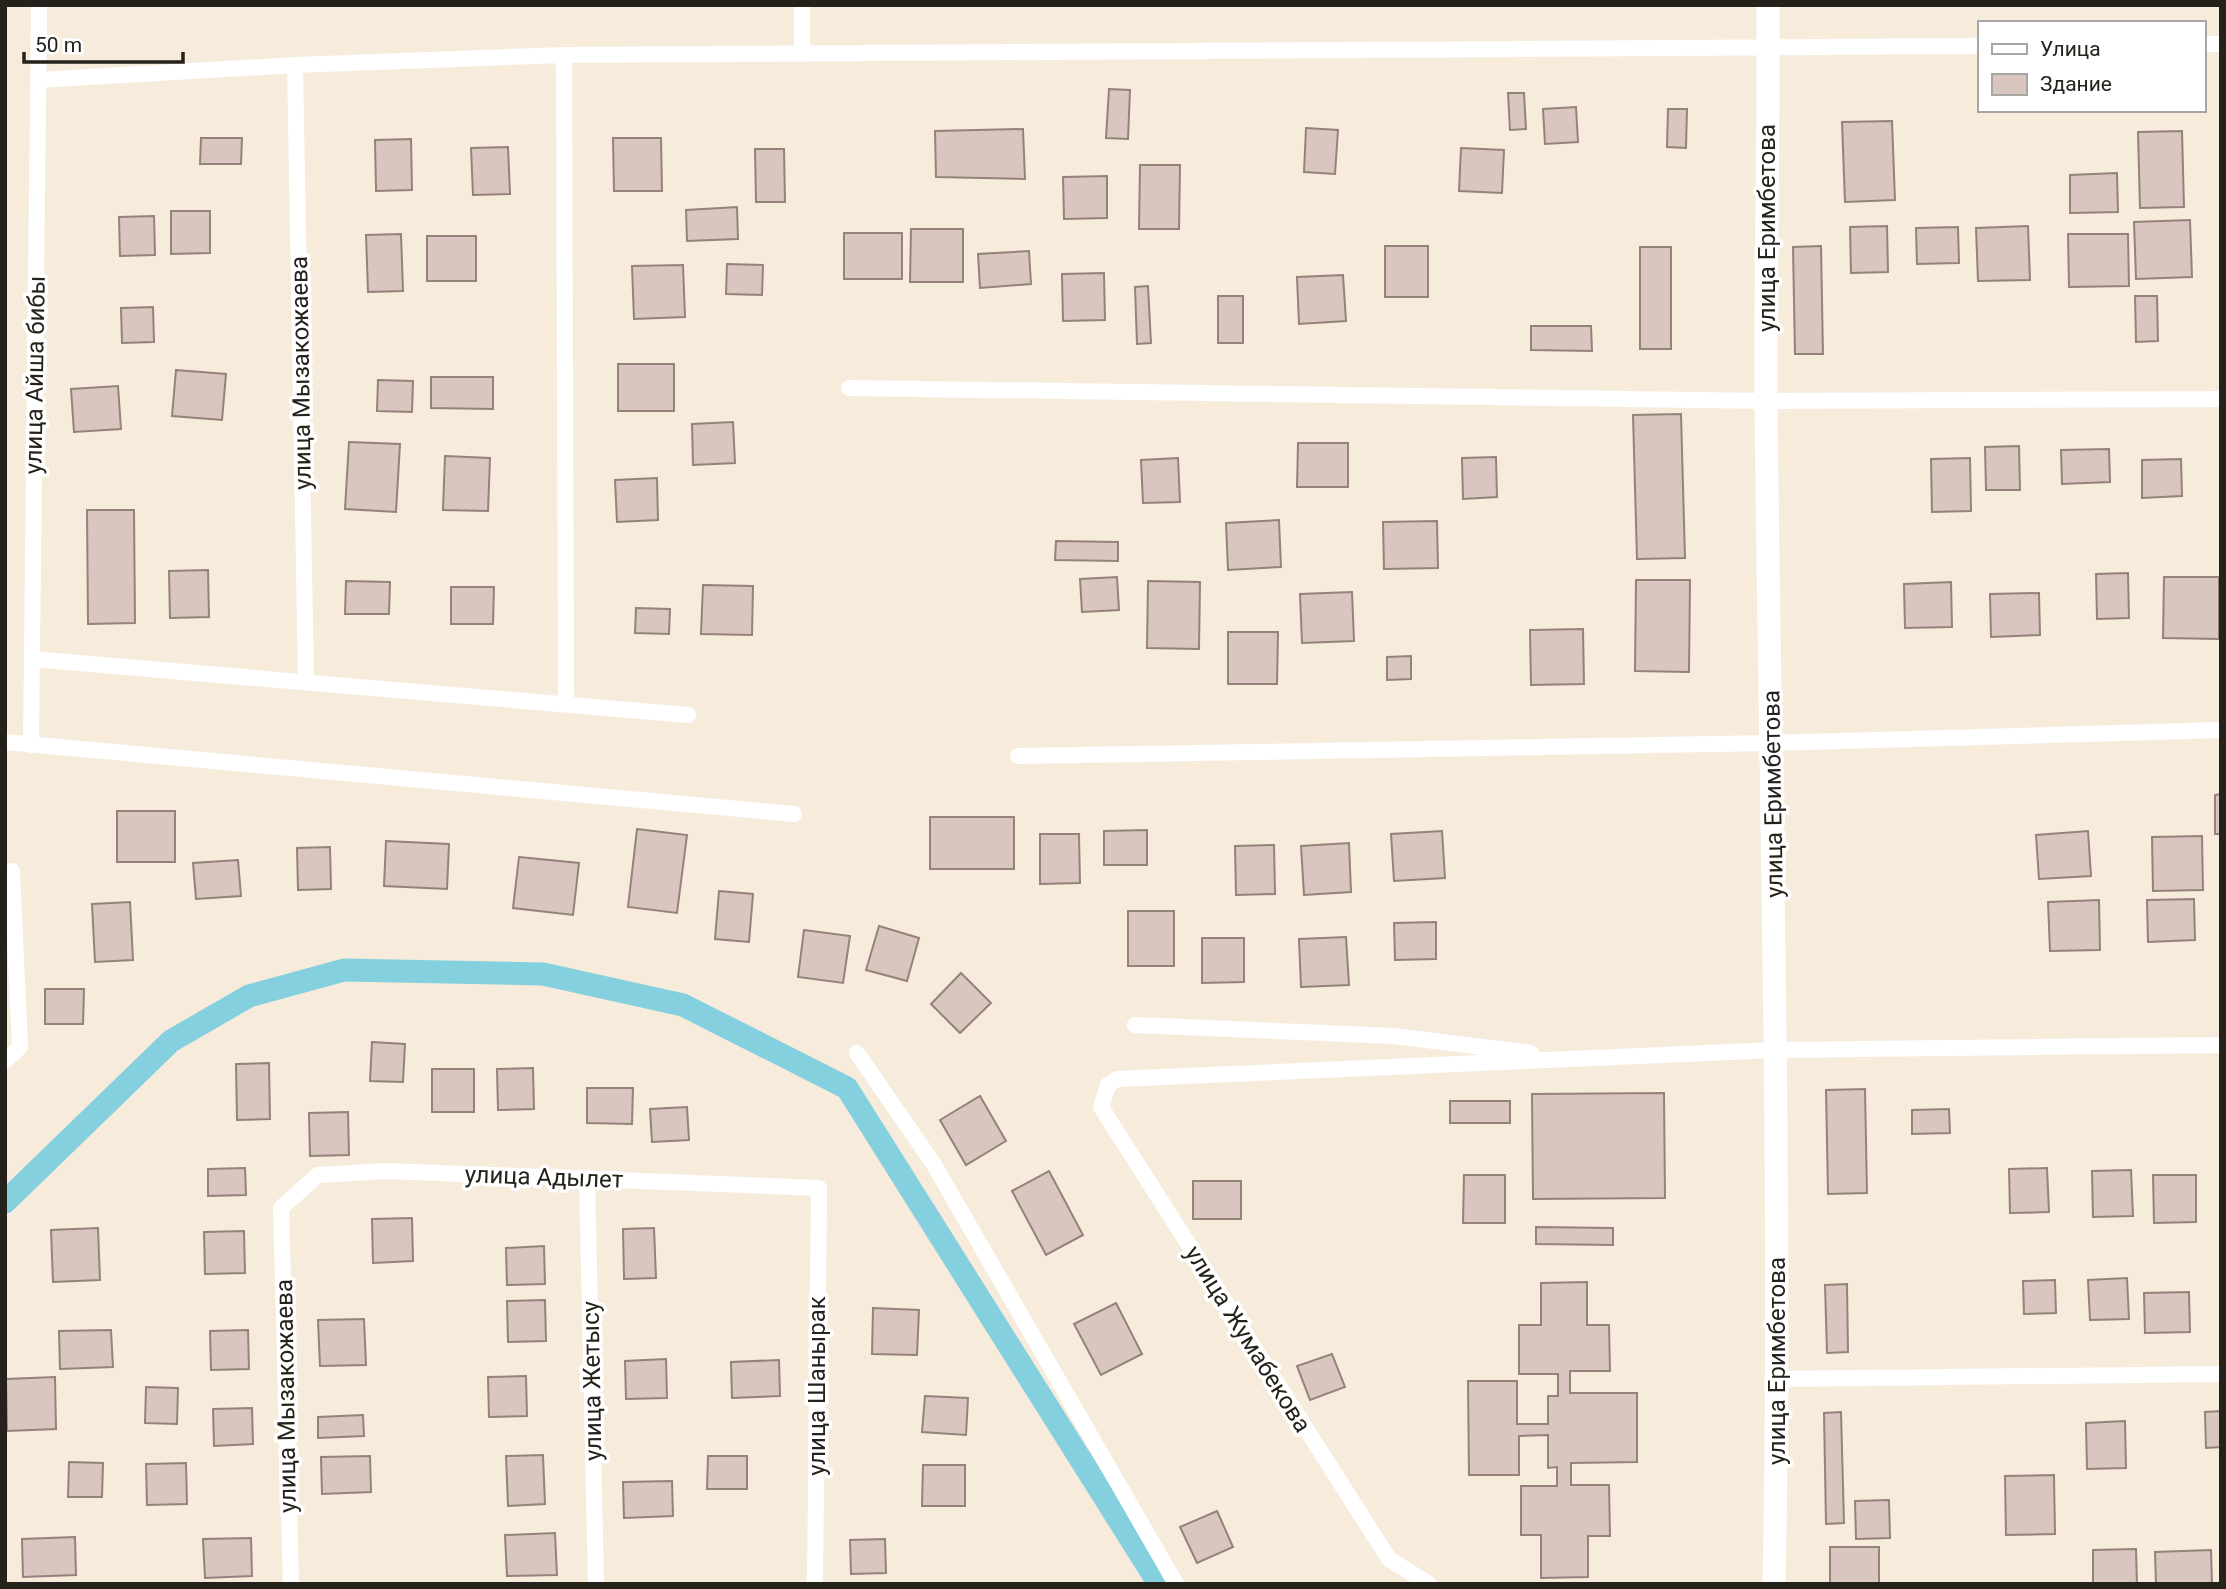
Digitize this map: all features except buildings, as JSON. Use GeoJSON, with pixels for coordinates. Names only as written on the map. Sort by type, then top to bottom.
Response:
{"type":"FeatureCollection","features":[{"type":"Feature","properties":{"kind":"main road","name":"улица Еримбетова"},"geometry":{"type":"LineString","coordinates":[[1768,5],[1766,401],[1773,743],[1778,1379],[1774,1584]]}},
{"type":"Feature","properties":{"kind":"street","name":"улица Айша бибы"},"geometry":{"type":"LineString","coordinates":[[31,746],[39,5]]}},
{"type":"Feature","properties":{"kind":"street"},"geometry":{"type":"LineString","coordinates":[[802,5],[802,53]]}},
{"type":"Feature","properties":{"kind":"street"},"geometry":{"type":"LineString","coordinates":[[38,79],[295,65],[564,55],[1422,47],[1978,46]]}},
{"type":"Feature","properties":{"kind":"street"},"geometry":{"type":"LineString","coordinates":[[564,55],[566,704]]}},
{"type":"Feature","properties":{"kind":"street","name":"улица Мызакожаева"},"geometry":{"type":"LineString","coordinates":[[295,65],[306,682]]}},
{"type":"Feature","properties":{"kind":"street"},"geometry":{"type":"LineString","coordinates":[[849,388],[1766,401],[2221,399]]}},
{"type":"Feature","properties":{"kind":"street"},"geometry":{"type":"LineString","coordinates":[[32,659],[688,715]]}},
{"type":"Feature","properties":{"kind":"street"},"geometry":{"type":"LineString","coordinates":[[1018,756],[1773,743],[2221,730]]}},
{"type":"Feature","properties":{"kind":"street"},"geometry":{"type":"LineString","coordinates":[[5,742],[794,814]]}},
{"type":"Feature","properties":{"kind":"street"},"geometry":{"type":"LineString","coordinates":[[5,1061],[20,1047],[12,871]]}},
{"type":"Feature","properties":{"kind":"street"},"geometry":{"type":"LineString","coordinates":[[1135,1025],[1394,1036],[1579,1059],[1776,1050],[2221,1045]]}},
{"type":"Feature","properties":{"kind":"street"},"geometry":{"type":"LineString","coordinates":[[858,1053],[933,1163],[1176,1584]]}},
{"type":"Feature","properties":{"kind":"street","name":"улица Жумабекова"},"geometry":{"type":"LineString","coordinates":[[1429,1584],[1389,1559],[1101,1107],[1103,1094],[1108,1085],[1117,1079],[1579,1059]]}},
{"type":"Feature","properties":{"kind":"street","name":"улица Адылет"},"geometry":{"type":"LineString","coordinates":[[281,1208],[318,1175],[387,1171],[819,1188]]}},
{"type":"Feature","properties":{"kind":"street","name":"улица Жетысу"},"geometry":{"type":"LineString","coordinates":[[587,1179],[596,1584]]}},
{"type":"Feature","properties":{"kind":"street","name":"улица Шанырак"},"geometry":{"type":"LineString","coordinates":[[815,1584],[819,1188]]}},
{"type":"Feature","properties":{"kind":"street","name":"улица Мызакожаева"},"geometry":{"type":"LineString","coordinates":[[281,1208],[291,1584]]}},
{"type":"Feature","properties":{"kind":"street"},"geometry":{"type":"LineString","coordinates":[[1778,1379],[2221,1374]]}},
{"type":"Feature","properties":{"kind":"waterway"},"geometry":{"type":"LineString","coordinates":[[5,1202],[171,1041],[249,996],[344,970],[543,974],[683,1005],[847,1088],[1159,1584]]}}]}
